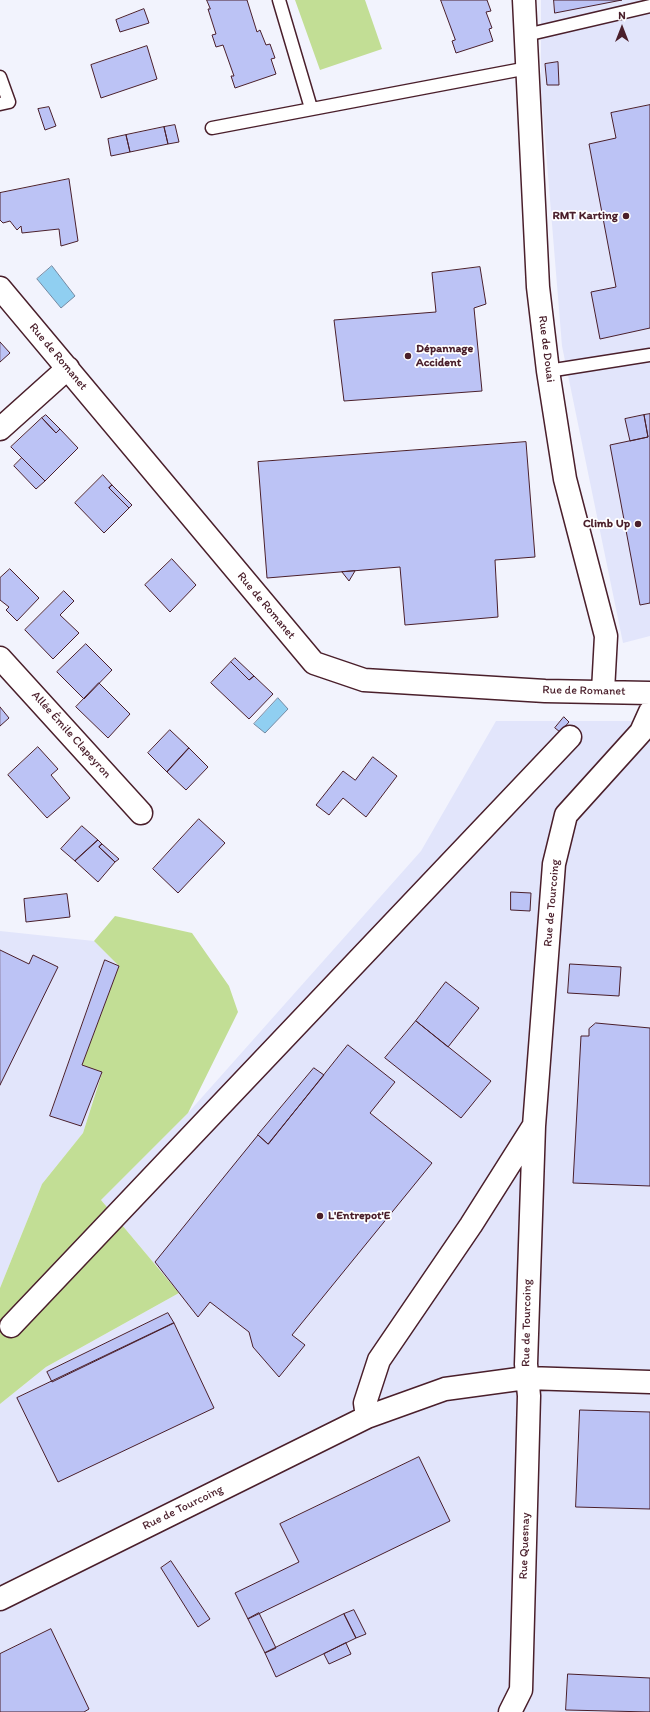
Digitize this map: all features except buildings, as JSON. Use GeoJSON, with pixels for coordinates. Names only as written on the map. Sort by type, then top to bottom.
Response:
{"type":"FeatureCollection","features":[{"type":"Feature","properties":{"kind":"street","name":"Rue de Douai"},"geometry":{"type":"LineString","coordinates":[[524,0],[538,287],[548,370],[565,479],[606,636],[603,691]]}},
{"type":"Feature","properties":{"kind":"street","name":"Rue de Romanet"},"geometry":{"type":"LineString","coordinates":[[0,288],[314,664],[364,680],[534,690],[650,693]]}},
{"type":"Feature","properties":{"kind":"street"},"geometry":{"type":"LineString","coordinates":[[0,429],[68,368]]}},
{"type":"Feature","properties":{"kind":"street","name":"Allée Émile Clapeyron"},"geometry":{"type":"LineString","coordinates":[[0,658],[141,812]]}},
{"type":"Feature","properties":{"kind":"street","name":"Rue de Tourcoing"},"geometry":{"type":"LineString","coordinates":[[0,1599],[367,1417],[445,1389],[526,1378],[534,1126],[554,864],[566,815],[641,732],[650,712]]}},
{"type":"Feature","properties":{"kind":"street"},"geometry":{"type":"LineString","coordinates":[[11,1326],[570,737]]}},
{"type":"Feature","properties":{"kind":"street","name":"Rue de Tourcoing"},"geometry":{"type":"LineString","coordinates":[[367,1417],[365,1403],[379,1360],[471,1225],[534,1126]]}},
{"type":"Feature","properties":{"kind":"street"},"geometry":{"type":"LineString","coordinates":[[526,1378],[650,1382]]}},
{"type":"Feature","properties":{"kind":"street","name":"Rue Quesnay"},"geometry":{"type":"LineString","coordinates":[[510,1712],[521,1690],[529,1396],[526,1378]]}},
{"type":"Feature","properties":{"kind":"lane"},"geometry":{"type":"LineString","coordinates":[[279,0],[311,108]]}},
{"type":"Feature","properties":{"kind":"lane"},"geometry":{"type":"LineString","coordinates":[[526,35],[650,6]]}},
{"type":"Feature","properties":{"kind":"lane"},"geometry":{"type":"LineString","coordinates":[[212,128],[528,68]]}},
{"type":"Feature","properties":{"kind":"lane"},"geometry":{"type":"LineString","coordinates":[[0,77],[9,102],[0,104]]}},
{"type":"Feature","properties":{"kind":"lane"},"geometry":{"type":"LineString","coordinates":[[548,370],[650,355]]}},
{"type":"Feature","properties":{"kind":"shaded area"},"geometry":{"type":"Polygon","coordinates":[[[541,0],[650,0],[650,636],[623,643],[562,346],[541,90],[541,0]]]}},
{"type":"Feature","properties":{"kind":"shaded area"},"geometry":{"type":"Polygon","coordinates":[[[496,721],[650,721],[650,1712],[0,1712],[0,1404],[46,1367],[179,1293],[101,1200],[188,1113],[421,851],[496,721]]]}},
{"type":"Feature","properties":{"kind":"shaded area"},"geometry":{"type":"Polygon","coordinates":[[[0,931],[94,941],[119,966],[82,1065],[102,1072],[83,1133],[42,1184],[0,1288],[0,931]]]}},
{"type":"Feature","properties":{"kind":"green space"},"geometry":{"type":"Polygon","coordinates":[[[295,0],[365,0],[382,49],[320,70],[295,0]]]}},
{"type":"Feature","properties":{"kind":"green space"},"geometry":{"type":"Polygon","coordinates":[[[115,916],[192,933],[229,986],[238,1012],[188,1113],[101,1200],[179,1293],[46,1367],[0,1404],[0,1288],[42,1184],[83,1133],[102,1073],[82,1065],[119,966],[94,941],[115,916]]]}},
{"type":"Feature","properties":{"kind":"water"},"geometry":{"type":"Polygon","coordinates":[[[52,266],[75,296],[61,308],[37,279],[52,266]]]}},
{"type":"Feature","properties":{"kind":"water"},"geometry":{"type":"Polygon","coordinates":[[[278,698],[288,709],[265,733],[254,724],[278,698]]]}},
{"type":"Feature","properties":{"kind":"place","name":"RMT Karting"},"geometry":{"type":"Point","coordinates":[626,216]}},
{"type":"Feature","properties":{"kind":"place","name":"Dépannage Accident"},"geometry":{"type":"Point","coordinates":[408,356]}},
{"type":"Feature","properties":{"kind":"place","name":"Climb Up"},"geometry":{"type":"Point","coordinates":[638,524]}},
{"type":"Feature","properties":{"kind":"place","name":"L'Entrepot'E"},"geometry":{"type":"Point","coordinates":[320,1216]}}]}
